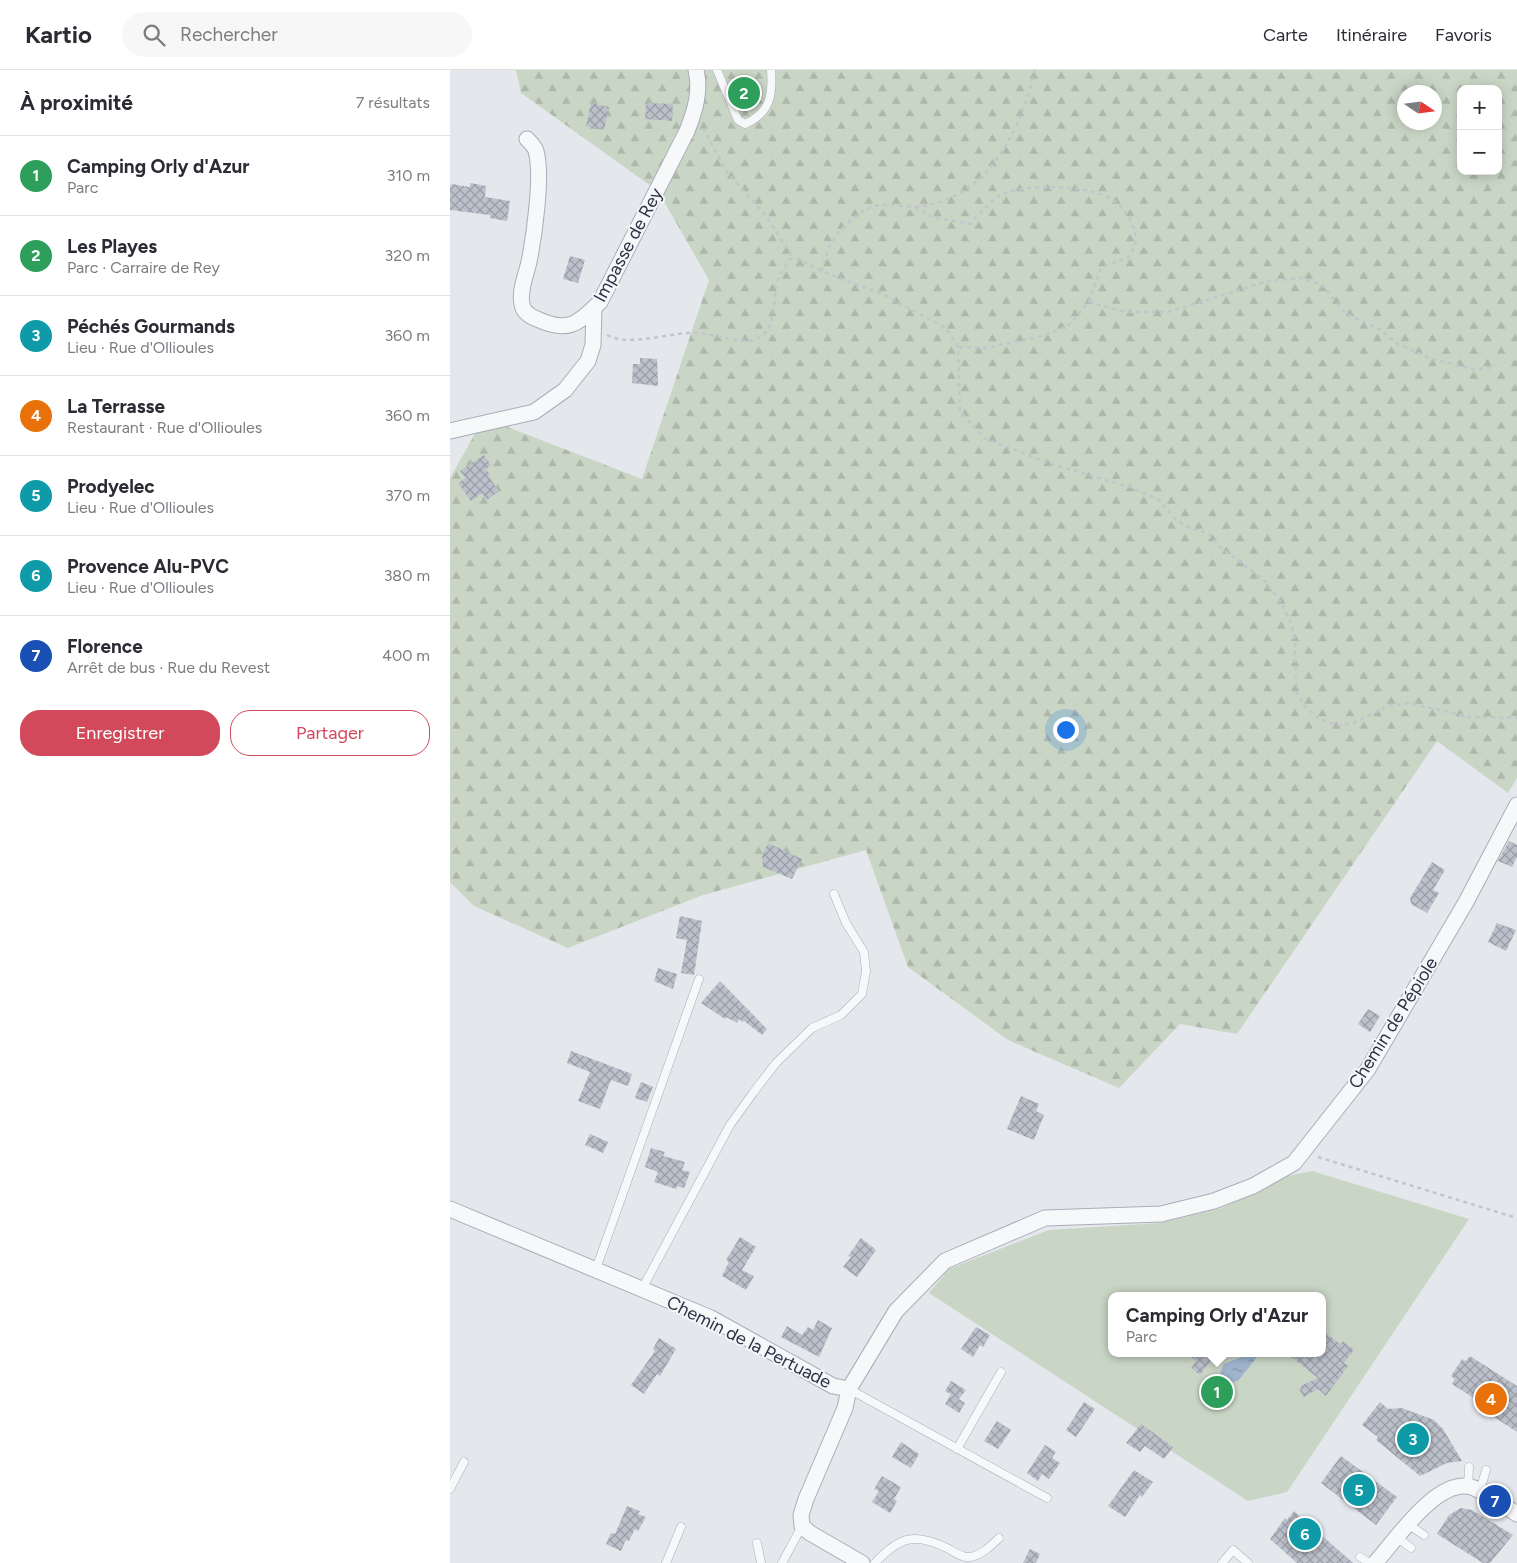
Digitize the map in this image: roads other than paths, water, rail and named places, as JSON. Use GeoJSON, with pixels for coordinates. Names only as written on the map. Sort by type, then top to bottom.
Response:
{"type":"FeatureCollection","features":[{"type":"Feature","properties":{"kind":"street","name":"Impasse de Rey"},"geometry":{"type":"LineString","coordinates":[[528,139],[536,150],[539,177],[529,260],[521,296],[522,306],[528,315],[554,327],[564,328],[594,308],[604,294],[687,131],[694,112],[699,86],[696,70]]}},
{"type":"Feature","properties":{"kind":"street"},"geometry":{"type":"LineString","coordinates":[[450,431],[534,412],[565,390],[588,361],[593,344],[594,308]]}},
{"type":"Feature","properties":{"kind":"street","name":"Chemin de Pépiole"},"geometry":{"type":"LineString","coordinates":[[849,1389],[896,1311],[945,1261],[1045,1218],[1161,1214],[1214,1201],[1253,1186],[1294,1163],[1368,1068],[1466,902],[1517,805]]}},
{"type":"Feature","properties":{"kind":"street","name":"Chemin de la Pertuade"},"geometry":{"type":"LineString","coordinates":[[450,1209],[711,1318],[834,1386],[849,1389],[845,1408],[806,1499],[802,1515],[802,1526]]}},
{"type":"Feature","properties":{"kind":"street"},"geometry":{"type":"LineString","coordinates":[[1375,1563],[1409,1525],[1425,1502],[1435,1495],[1454,1487],[1474,1489],[1517,1514]]}},
{"type":"Feature","properties":{"kind":"street"},"geometry":{"type":"LineString","coordinates":[[802,1526],[810,1534],[862,1563]]}},
{"type":"Feature","properties":{"kind":"lane"},"geometry":{"type":"LineString","coordinates":[[717,70],[738,120],[746,124],[759,118],[772,93],[771,70]]}},
{"type":"Feature","properties":{"kind":"lane"},"geometry":{"type":"LineString","coordinates":[[642,1289],[730,1124],[753,1093],[776,1063],[812,1028],[841,1015],[862,994],[866,971],[864,952],[846,923],[834,894]]}},
{"type":"Feature","properties":{"kind":"lane"},"geometry":{"type":"LineString","coordinates":[[596,1270],[698,979]]}},
{"type":"Feature","properties":{"kind":"lane"},"geometry":{"type":"LineString","coordinates":[[957,1448],[1001,1372]]}},
{"type":"Feature","properties":{"kind":"lane"},"geometry":{"type":"LineString","coordinates":[[849,1389],[1047,1498]]}},
{"type":"Feature","properties":{"kind":"lane"},"geometry":{"type":"LineString","coordinates":[[450,1489],[464,1462]]}},
{"type":"Feature","properties":{"kind":"lane"},"geometry":{"type":"LineString","coordinates":[[1468,1467],[1474,1489]]}},
{"type":"Feature","properties":{"kind":"lane"},"geometry":{"type":"LineString","coordinates":[[1474,1489],[1486,1470]]}},
{"type":"Feature","properties":{"kind":"lane"},"geometry":{"type":"LineString","coordinates":[[1409,1525],[1424,1534]]}},
{"type":"Feature","properties":{"kind":"lane"},"geometry":{"type":"LineString","coordinates":[[782,1563],[802,1526]]}},
{"type":"Feature","properties":{"kind":"lane"},"geometry":{"type":"LineString","coordinates":[[666,1563],[681,1527]]}},
{"type":"Feature","properties":{"kind":"lane"},"geometry":{"type":"LineString","coordinates":[[875,1563],[889,1548],[916,1538],[932,1540],[964,1557],[979,1554],[999,1538]]}},
{"type":"Feature","properties":{"kind":"lane"},"geometry":{"type":"LineString","coordinates":[[1398,1538],[1411,1548]]}},
{"type":"Feature","properties":{"kind":"lane"},"geometry":{"type":"LineString","coordinates":[[757,1543],[761,1563]]}},
{"type":"Feature","properties":{"kind":"lane"},"geometry":{"type":"LineString","coordinates":[[1222,1563],[1232,1550],[1248,1563]]}},
{"type":"Feature","properties":{"kind":"lane"},"geometry":{"type":"LineString","coordinates":[[1360,1557],[1370,1563]]}},
{"type":"Feature","properties":{"kind":"water"},"geometry":{"type":"Polygon","coordinates":[[[1257,1357],[1238,1381],[1230,1382],[1220,1374],[1224,1364],[1239,1358],[1257,1357]]]}},
{"type":"Feature","properties":{"kind":"place","name":"Les Playes"},"geometry":{"type":"Point","coordinates":[744,93]}},
{"type":"Feature","properties":{"kind":"place","name":"Camping Orly d'Azur"},"geometry":{"type":"Point","coordinates":[1217,1392]}},
{"type":"Feature","properties":{"kind":"place","name":"La Terrasse"},"geometry":{"type":"Point","coordinates":[1491,1399]}},
{"type":"Feature","properties":{"kind":"place","name":"Péchés Gourmands"},"geometry":{"type":"Point","coordinates":[1413,1439]}},
{"type":"Feature","properties":{"kind":"place","name":"Prodyelec"},"geometry":{"type":"Point","coordinates":[1359,1490]}},
{"type":"Feature","properties":{"kind":"place","name":"Florence"},"geometry":{"type":"Point","coordinates":[1495,1501]}},
{"type":"Feature","properties":{"kind":"place","name":"Provence Alu-PVC"},"geometry":{"type":"Point","coordinates":[1305,1534]}}]}
